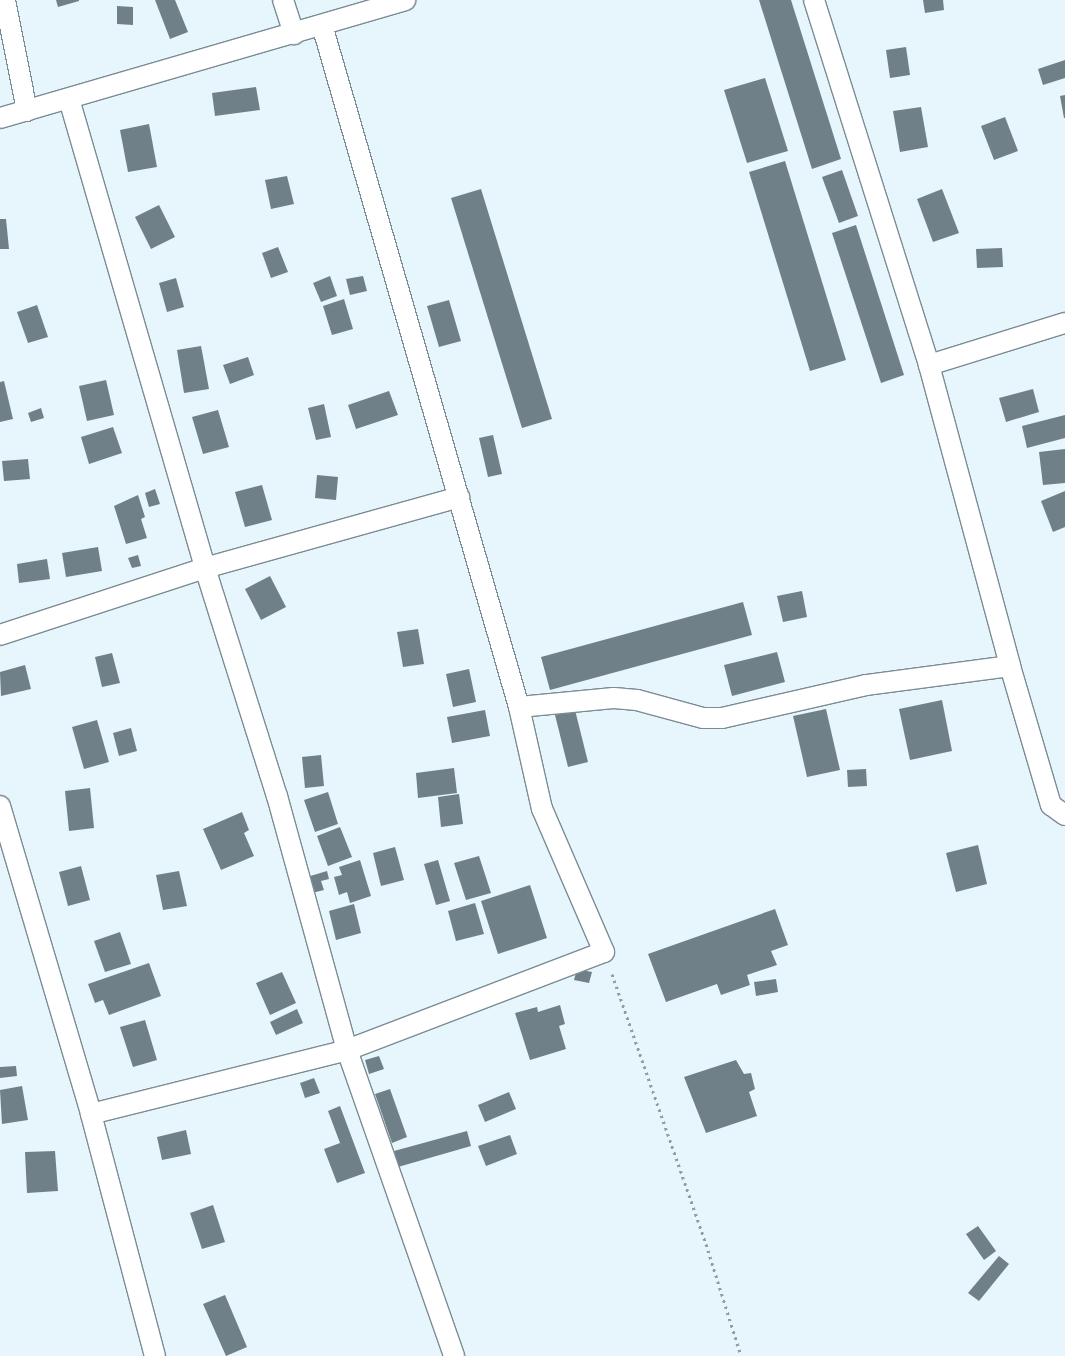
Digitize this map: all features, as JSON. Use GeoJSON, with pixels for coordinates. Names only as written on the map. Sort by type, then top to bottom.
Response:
{"type":"FeatureCollection","features":[{"type":"Feature","properties":{"kind":"street"},"geometry":{"type":"LineString","coordinates":[[5,0],[27,111]]}},
{"type":"Feature","properties":{"kind":"street"},"geometry":{"type":"LineString","coordinates":[[283,0],[294,34]]}},
{"type":"Feature","properties":{"kind":"street"},"geometry":{"type":"LineString","coordinates":[[0,118],[322,26],[405,0]]}},
{"type":"Feature","properties":{"kind":"street"},"geometry":{"type":"LineString","coordinates":[[814,0],[929,365],[1010,666],[1051,805],[1065,816]]}},
{"type":"Feature","properties":{"kind":"street"},"geometry":{"type":"LineString","coordinates":[[91,1114],[347,1050],[604,952],[542,809],[519,708],[322,26]]}},
{"type":"Feature","properties":{"kind":"street"},"geometry":{"type":"LineString","coordinates":[[69,99],[205,568],[277,796],[347,1050],[454,1356]]}},
{"type":"Feature","properties":{"kind":"street"},"geometry":{"type":"LineString","coordinates":[[929,365],[1065,323]]}},
{"type":"Feature","properties":{"kind":"street"},"geometry":{"type":"LineString","coordinates":[[0,634],[205,568],[459,497]]}},
{"type":"Feature","properties":{"kind":"street"},"geometry":{"type":"LineString","coordinates":[[519,708],[614,698],[637,700],[703,718],[722,718],[866,685],[1010,666]]}},
{"type":"Feature","properties":{"kind":"street"},"geometry":{"type":"LineString","coordinates":[[0,806],[91,1114],[155,1356]]}},
{"type":"Feature","properties":{"kind":"path"},"geometry":{"type":"LineString","coordinates":[[604,952],[706,1244],[741,1356]]}},
{"type":"Feature","properties":{"kind":"building"},"geometry":{"type":"Polygon","coordinates":[[[56,0],[79,0],[79,1],[58,7],[56,0]]]}},
{"type":"Feature","properties":{"kind":"building"},"geometry":{"type":"Polygon","coordinates":[[[155,0],[175,0],[188,32],[170,39],[155,0]]]}},
{"type":"Feature","properties":{"kind":"building"},"geometry":{"type":"Polygon","coordinates":[[[759,0],[791,0],[841,159],[812,169],[759,0]]]}},
{"type":"Feature","properties":{"kind":"building"},"geometry":{"type":"Polygon","coordinates":[[[923,0],[943,0],[944,10],[925,13],[923,0]]]}},
{"type":"Feature","properties":{"kind":"building"},"geometry":{"type":"Polygon","coordinates":[[[117,6],[133,7],[133,25],[117,24],[117,6]]]}},
{"type":"Feature","properties":{"kind":"building"},"geometry":{"type":"Polygon","coordinates":[[[906,47],[910,75],[890,78],[886,50],[906,47]]]}},
{"type":"Feature","properties":{"kind":"building"},"geometry":{"type":"Polygon","coordinates":[[[1065,60],[1065,78],[1043,85],[1038,69],[1065,60]]]}},
{"type":"Feature","properties":{"kind":"building"},"geometry":{"type":"Polygon","coordinates":[[[765,78],[788,151],[747,163],[724,90],[765,78]]]}},
{"type":"Feature","properties":{"kind":"building"},"geometry":{"type":"Polygon","coordinates":[[[256,87],[260,110],[215,116],[212,93],[256,87]]]}},
{"type":"Feature","properties":{"kind":"building"},"geometry":{"type":"Polygon","coordinates":[[[1065,95],[1065,118],[1064,118],[1060,96],[1065,95]]]}},
{"type":"Feature","properties":{"kind":"building"},"geometry":{"type":"Polygon","coordinates":[[[921,107],[928,147],[900,152],[893,111],[921,107]]]}},
{"type":"Feature","properties":{"kind":"building"},"geometry":{"type":"Polygon","coordinates":[[[1005,117],[1018,151],[994,160],[981,126],[1005,117]]]}},
{"type":"Feature","properties":{"kind":"building"},"geometry":{"type":"Polygon","coordinates":[[[149,124],[157,167],[128,172],[120,130],[149,124]]]}},
{"type":"Feature","properties":{"kind":"building"},"geometry":{"type":"Polygon","coordinates":[[[785,161],[846,360],[810,371],[749,172],[785,161]]]}},
{"type":"Feature","properties":{"kind":"building"},"geometry":{"type":"Polygon","coordinates":[[[842,170],[858,216],[839,223],[822,177],[842,170]]]}},
{"type":"Feature","properties":{"kind":"building"},"geometry":{"type":"Polygon","coordinates":[[[287,176],[294,204],[271,209],[265,180],[287,176]]]}},
{"type":"Feature","properties":{"kind":"building"},"geometry":{"type":"Polygon","coordinates":[[[481,189],[552,419],[522,428],[451,198],[481,189]]]}},
{"type":"Feature","properties":{"kind":"building"},"geometry":{"type":"Polygon","coordinates":[[[942,189],[959,233],[933,242],[917,199],[942,189]]]}},
{"type":"Feature","properties":{"kind":"building"},"geometry":{"type":"Polygon","coordinates":[[[159,205],[175,237],[151,249],[135,217],[159,205]]]}},
{"type":"Feature","properties":{"kind":"building"},"geometry":{"type":"Polygon","coordinates":[[[0,219],[6,219],[9,249],[0,249],[0,219]]]}},
{"type":"Feature","properties":{"kind":"building"},"geometry":{"type":"Polygon","coordinates":[[[856,225],[904,375],[881,383],[832,233],[856,225]]]}},
{"type":"Feature","properties":{"kind":"building"},"geometry":{"type":"Polygon","coordinates":[[[278,247],[288,272],[271,278],[262,253],[278,247]]]}},
{"type":"Feature","properties":{"kind":"building"},"geometry":{"type":"Polygon","coordinates":[[[1002,248],[1003,267],[977,268],[976,249],[1002,248]]]}},
{"type":"Feature","properties":{"kind":"building"},"geometry":{"type":"Polygon","coordinates":[[[330,276],[337,296],[321,302],[313,283],[330,276]]]}},
{"type":"Feature","properties":{"kind":"building"},"geometry":{"type":"Polygon","coordinates":[[[363,276],[367,291],[350,295],[346,279],[363,276]]]}},
{"type":"Feature","properties":{"kind":"building"},"geometry":{"type":"Polygon","coordinates":[[[176,278],[184,307],[167,312],[159,283],[176,278]]]}},
{"type":"Feature","properties":{"kind":"building"},"geometry":{"type":"Polygon","coordinates":[[[344,299],[353,329],[332,335],[323,306],[344,299]]]}},
{"type":"Feature","properties":{"kind":"building"},"geometry":{"type":"Polygon","coordinates":[[[449,300],[461,341],[439,347],[427,306],[449,300]]]}},
{"type":"Feature","properties":{"kind":"building"},"geometry":{"type":"Polygon","coordinates":[[[37,305],[48,337],[28,343],[17,312],[37,305]]]}},
{"type":"Feature","properties":{"kind":"building"},"geometry":{"type":"Polygon","coordinates":[[[201,346],[209,389],[184,393],[177,350],[201,346]]]}},
{"type":"Feature","properties":{"kind":"building"},"geometry":{"type":"Polygon","coordinates":[[[248,357],[254,375],[230,384],[223,365],[248,357]]]}},
{"type":"Feature","properties":{"kind":"building"},"geometry":{"type":"Polygon","coordinates":[[[106,380],[114,415],[87,421],[79,386],[106,380]]]}},
{"type":"Feature","properties":{"kind":"building"},"geometry":{"type":"Polygon","coordinates":[[[4,381],[13,419],[0,422],[0,382],[4,381]]]}},
{"type":"Feature","properties":{"kind":"building"},"geometry":{"type":"Polygon","coordinates":[[[1033,389],[1039,412],[1006,422],[999,398],[1033,389]]]}},
{"type":"Feature","properties":{"kind":"building"},"geometry":{"type":"Polygon","coordinates":[[[389,391],[398,415],[356,429],[348,405],[389,391]]]}},
{"type":"Feature","properties":{"kind":"building"},"geometry":{"type":"Polygon","coordinates":[[[324,404],[331,437],[316,440],[308,408],[324,404]]]}},
{"type":"Feature","properties":{"kind":"building"},"geometry":{"type":"Polygon","coordinates":[[[41,408],[44,418],[31,422],[28,413],[41,408]]]}},
{"type":"Feature","properties":{"kind":"building"},"geometry":{"type":"Polygon","coordinates":[[[218,410],[229,447],[203,454],[192,417],[218,410]]]}},
{"type":"Feature","properties":{"kind":"building"},"geometry":{"type":"Polygon","coordinates":[[[1065,415],[1065,438],[1027,448],[1022,426],[1065,415]]]}},
{"type":"Feature","properties":{"kind":"building"},"geometry":{"type":"Polygon","coordinates":[[[113,427],[122,453],[89,464],[81,437],[113,427]]]}},
{"type":"Feature","properties":{"kind":"building"},"geometry":{"type":"Polygon","coordinates":[[[493,435],[502,474],[488,477],[479,438],[493,435]]]}},
{"type":"Feature","properties":{"kind":"building"},"geometry":{"type":"Polygon","coordinates":[[[1065,449],[1065,483],[1043,485],[1039,452],[1065,449]]]}},
{"type":"Feature","properties":{"kind":"building"},"geometry":{"type":"Polygon","coordinates":[[[28,459],[30,479],[4,481],[2,461],[28,459]]]}},
{"type":"Feature","properties":{"kind":"building"},"geometry":{"type":"Polygon","coordinates":[[[317,475],[338,477],[336,500],[315,498],[317,475]]]}},
{"type":"Feature","properties":{"kind":"building"},"geometry":{"type":"Polygon","coordinates":[[[262,485],[272,520],[245,527],[235,492],[262,485]]]}},
{"type":"Feature","properties":{"kind":"building"},"geometry":{"type":"Polygon","coordinates":[[[155,489],[160,504],[149,507],[145,493],[155,489]]]}},
{"type":"Feature","properties":{"kind":"building"},"geometry":{"type":"Polygon","coordinates":[[[1065,491],[1065,527],[1053,532],[1041,501],[1065,491]]]}},
{"type":"Feature","properties":{"kind":"building"},"geometry":{"type":"Polygon","coordinates":[[[138,495],[145,517],[141,519],[147,538],[126,544],[114,506],[138,495]]]}},
{"type":"Feature","properties":{"kind":"building"},"geometry":{"type":"Polygon","coordinates":[[[98,547],[102,571],[66,577],[62,553],[98,547]]]}},
{"type":"Feature","properties":{"kind":"building"},"geometry":{"type":"Polygon","coordinates":[[[138,555],[141,566],[132,568],[128,558],[138,555]]]}},
{"type":"Feature","properties":{"kind":"building"},"geometry":{"type":"Polygon","coordinates":[[[47,559],[50,579],[19,583],[17,564],[47,559]]]}},
{"type":"Feature","properties":{"kind":"building"},"geometry":{"type":"Polygon","coordinates":[[[270,576],[286,607],[261,620],[245,589],[270,576]]]}},
{"type":"Feature","properties":{"kind":"building"},"geometry":{"type":"Polygon","coordinates":[[[802,591],[807,617],[783,622],[777,596],[802,591]]]}},
{"type":"Feature","properties":{"kind":"building"},"geometry":{"type":"Polygon","coordinates":[[[743,602],[752,635],[550,690],[541,657],[743,602]]]}},
{"type":"Feature","properties":{"kind":"building"},"geometry":{"type":"Polygon","coordinates":[[[418,629],[424,664],[403,667],[397,632],[418,629]]]}},
{"type":"Feature","properties":{"kind":"building"},"geometry":{"type":"Polygon","coordinates":[[[777,652],[785,682],[732,696],[724,665],[777,652]]]}},
{"type":"Feature","properties":{"kind":"building"},"geometry":{"type":"Polygon","coordinates":[[[112,653],[120,683],[102,687],[95,657],[112,653]]]}},
{"type":"Feature","properties":{"kind":"building"},"geometry":{"type":"Polygon","coordinates":[[[25,665],[31,689],[1,696],[0,672],[25,665]]]}},
{"type":"Feature","properties":{"kind":"building"},"geometry":{"type":"Polygon","coordinates":[[[469,669],[476,702],[453,707],[446,674],[469,669]]]}},
{"type":"Feature","properties":{"kind":"building"},"geometry":{"type":"Polygon","coordinates":[[[942,700],[952,751],[910,760],[899,709],[942,700]]]}},
{"type":"Feature","properties":{"kind":"building"},"geometry":{"type":"Polygon","coordinates":[[[826,709],[840,770],[807,777],[793,716],[826,709]]]}},
{"type":"Feature","properties":{"kind":"building"},"geometry":{"type":"Polygon","coordinates":[[[485,710],[490,736],[452,743],[447,717],[485,710]]]}},
{"type":"Feature","properties":{"kind":"building"},"geometry":{"type":"Polygon","coordinates":[[[575,710],[588,762],[568,767],[555,715],[575,710]]]}},
{"type":"Feature","properties":{"kind":"building"},"geometry":{"type":"Polygon","coordinates":[[[97,720],[109,762],[84,769],[72,727],[97,720]]]}},
{"type":"Feature","properties":{"kind":"building"},"geometry":{"type":"Polygon","coordinates":[[[131,728],[137,751],[119,756],[113,733],[131,728]]]}},
{"type":"Feature","properties":{"kind":"building"},"geometry":{"type":"Polygon","coordinates":[[[321,755],[324,786],[305,788],[302,757],[321,755]]]}},
{"type":"Feature","properties":{"kind":"building"},"geometry":{"type":"Polygon","coordinates":[[[454,768],[457,793],[418,798],[416,773],[454,768]]]}},
{"type":"Feature","properties":{"kind":"building"},"geometry":{"type":"Polygon","coordinates":[[[866,769],[867,786],[848,787],[847,770],[866,769]]]}},
{"type":"Feature","properties":{"kind":"building"},"geometry":{"type":"Polygon","coordinates":[[[90,788],[94,828],[69,831],[65,791],[90,788]]]}},
{"type":"Feature","properties":{"kind":"building"},"geometry":{"type":"Polygon","coordinates":[[[328,792],[338,824],[315,832],[304,800],[328,792]]]}},
{"type":"Feature","properties":{"kind":"building"},"geometry":{"type":"Polygon","coordinates":[[[459,794],[463,824],[441,827],[438,797],[459,794]]]}},
{"type":"Feature","properties":{"kind":"building"},"geometry":{"type":"Polygon","coordinates":[[[242,812],[249,830],[244,833],[254,856],[221,870],[203,829],[242,812]]]}},
{"type":"Feature","properties":{"kind":"building"},"geometry":{"type":"Polygon","coordinates":[[[340,827],[352,857],[328,866],[317,836],[340,827]]]}},
{"type":"Feature","properties":{"kind":"building"},"geometry":{"type":"Polygon","coordinates":[[[978,845],[987,884],[956,892],[946,853],[978,845]]]}},
{"type":"Feature","properties":{"kind":"building"},"geometry":{"type":"Polygon","coordinates":[[[395,847],[404,880],[381,886],[373,853],[395,847]]]}},
{"type":"Feature","properties":{"kind":"building"},"geometry":{"type":"Polygon","coordinates":[[[479,856],[491,893],[466,900],[454,863],[479,856]]]}},
{"type":"Feature","properties":{"kind":"building"},"geometry":{"type":"Polygon","coordinates":[[[360,860],[371,896],[350,903],[347,892],[339,895],[334,877],[342,875],[339,867],[360,860]]]}},
{"type":"Feature","properties":{"kind":"building"},"geometry":{"type":"Polygon","coordinates":[[[438,860],[450,901],[436,905],[424,864],[438,860]]]}},
{"type":"Feature","properties":{"kind":"building"},"geometry":{"type":"Polygon","coordinates":[[[81,866],[90,900],[68,906],[59,872],[81,866]]]}},
{"type":"Feature","properties":{"kind":"building"},"geometry":{"type":"Polygon","coordinates":[[[179,871],[187,906],[163,910],[156,875],[179,871]]]}},
{"type":"Feature","properties":{"kind":"building"},"geometry":{"type":"Polygon","coordinates":[[[327,871],[329,879],[321,881],[324,890],[312,893],[307,877],[327,871]]]}},
{"type":"Feature","properties":{"kind":"building"},"geometry":{"type":"Polygon","coordinates":[[[530,885],[547,938],[498,954],[481,901],[530,885]]]}},
{"type":"Feature","properties":{"kind":"building"},"geometry":{"type":"Polygon","coordinates":[[[475,903],[484,934],[456,941],[448,911],[475,903]]]}},
{"type":"Feature","properties":{"kind":"building"},"geometry":{"type":"Polygon","coordinates":[[[354,904],[361,933],[336,940],[329,911],[354,904]]]}},
{"type":"Feature","properties":{"kind":"building"},"geometry":{"type":"Polygon","coordinates":[[[775,909],[788,945],[771,951],[777,965],[747,975],[750,985],[721,995],[717,984],[666,1002],[648,954],[775,909]]]}},
{"type":"Feature","properties":{"kind":"building"},"geometry":{"type":"Polygon","coordinates":[[[120,932],[131,964],[105,972],[94,941],[120,932]]]}},
{"type":"Feature","properties":{"kind":"building"},"geometry":{"type":"Polygon","coordinates":[[[149,963],[161,996],[109,1015],[103,1000],[95,1003],[88,984],[149,963]]]}},
{"type":"Feature","properties":{"kind":"building"},"geometry":{"type":"Polygon","coordinates":[[[577,969],[592,972],[589,983],[574,980],[577,969]]]}},
{"type":"Feature","properties":{"kind":"building"},"geometry":{"type":"Polygon","coordinates":[[[282,972],[296,1003],[270,1015],[256,983],[282,972]]]}},
{"type":"Feature","properties":{"kind":"building"},"geometry":{"type":"Polygon","coordinates":[[[776,979],[778,992],[756,996],[754,982],[776,979]]]}},
{"type":"Feature","properties":{"kind":"building"},"geometry":{"type":"Polygon","coordinates":[[[560,1005],[565,1024],[559,1026],[566,1049],[530,1060],[515,1013],[537,1007],[538,1012],[560,1005]]]}},
{"type":"Feature","properties":{"kind":"building"},"geometry":{"type":"Polygon","coordinates":[[[297,1009],[303,1023],[276,1035],[270,1022],[297,1009]]]}},
{"type":"Feature","properties":{"kind":"building"},"geometry":{"type":"Polygon","coordinates":[[[145,1020],[157,1060],[133,1067],[120,1027],[145,1020]]]}},
{"type":"Feature","properties":{"kind":"building"},"geometry":{"type":"Polygon","coordinates":[[[379,1056],[384,1069],[369,1074],[365,1060],[379,1056]]]}},
{"type":"Feature","properties":{"kind":"building"},"geometry":{"type":"Polygon","coordinates":[[[736,1060],[744,1074],[751,1073],[755,1089],[749,1092],[757,1116],[706,1133],[684,1077],[736,1060]]]}},
{"type":"Feature","properties":{"kind":"building"},"geometry":{"type":"Polygon","coordinates":[[[16,1066],[17,1076],[0,1078],[0,1067],[16,1066]]]}},
{"type":"Feature","properties":{"kind":"building"},"geometry":{"type":"Polygon","coordinates":[[[314,1078],[320,1093],[305,1098],[300,1083],[314,1078]]]}},
{"type":"Feature","properties":{"kind":"building"},"geometry":{"type":"Polygon","coordinates":[[[22,1086],[28,1120],[2,1124],[0,1090],[22,1086]]]}},
{"type":"Feature","properties":{"kind":"building"},"geometry":{"type":"Polygon","coordinates":[[[390,1089],[407,1137],[392,1143],[375,1094],[390,1089]]]}},
{"type":"Feature","properties":{"kind":"building"},"geometry":{"type":"Polygon","coordinates":[[[509,1092],[516,1109],[485,1122],[478,1105],[509,1092]]]}},
{"type":"Feature","properties":{"kind":"building"},"geometry":{"type":"Polygon","coordinates":[[[340,1106],[365,1173],[337,1183],[324,1149],[340,1143],[328,1111],[340,1106]]]}},
{"type":"Feature","properties":{"kind":"building"},"geometry":{"type":"Polygon","coordinates":[[[186,1130],[191,1154],[162,1160],[157,1137],[186,1130]]]}},
{"type":"Feature","properties":{"kind":"building"},"geometry":{"type":"Polygon","coordinates":[[[467,1131],[471,1146],[398,1167],[394,1151],[467,1131]]]}},
{"type":"Feature","properties":{"kind":"building"},"geometry":{"type":"Polygon","coordinates":[[[510,1135],[517,1154],[486,1166],[478,1146],[510,1135]]]}},
{"type":"Feature","properties":{"kind":"building"},"geometry":{"type":"Polygon","coordinates":[[[55,1151],[58,1191],[27,1193],[25,1152],[55,1151]]]}},
{"type":"Feature","properties":{"kind":"building"},"geometry":{"type":"Polygon","coordinates":[[[213,1205],[225,1242],[202,1249],[190,1213],[213,1205]]]}},
{"type":"Feature","properties":{"kind":"building"},"geometry":{"type":"Polygon","coordinates":[[[978,1226],[996,1251],[984,1260],[966,1234],[978,1226]]]}},
{"type":"Feature","properties":{"kind":"building"},"geometry":{"type":"Polygon","coordinates":[[[999,1256],[1009,1264],[979,1301],[968,1293],[999,1256]]]}},
{"type":"Feature","properties":{"kind":"building"},"geometry":{"type":"Polygon","coordinates":[[[225,1295],[247,1347],[226,1356],[203,1304],[225,1295]]]}}]}
